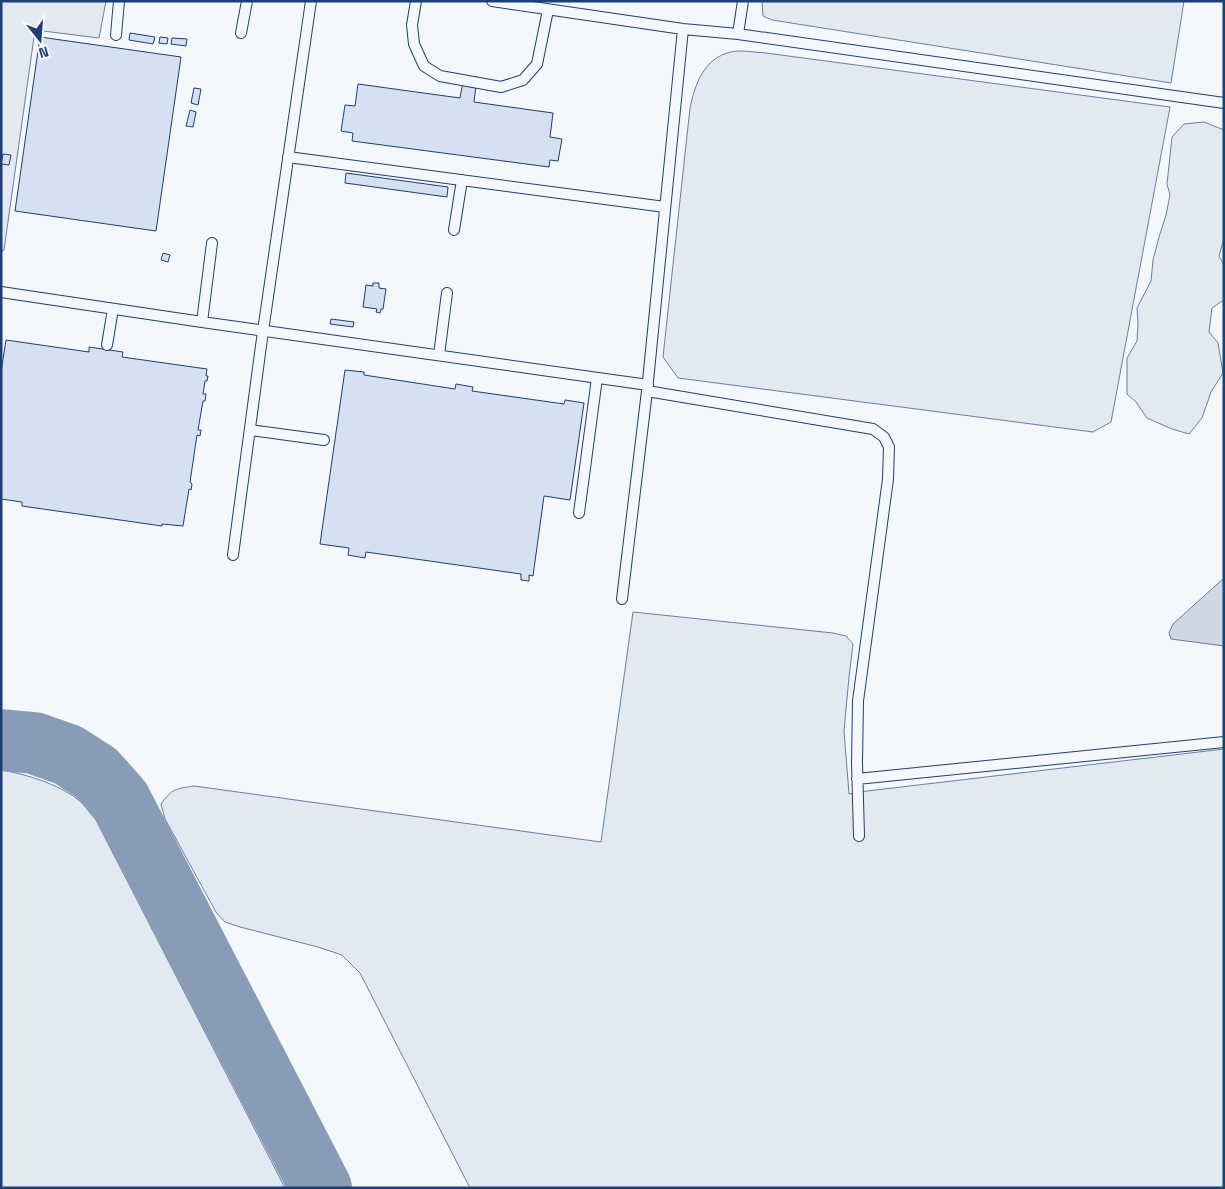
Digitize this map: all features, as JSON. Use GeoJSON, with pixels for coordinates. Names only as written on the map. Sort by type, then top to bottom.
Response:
{"type":"FeatureCollection","features":[{"type":"Feature","properties":{"kind":"lane"},"geometry":{"type":"LineString","coordinates":[[116,35],[119,1]]}},
{"type":"Feature","properties":{"kind":"lane"},"geometry":{"type":"LineString","coordinates":[[241,33],[247,1]]}},
{"type":"Feature","properties":{"kind":"lane"},"geometry":{"type":"LineString","coordinates":[[233,555],[263,331],[311,1]]}},
{"type":"Feature","properties":{"kind":"lane"},"geometry":{"type":"LineString","coordinates":[[416,1],[412,25],[414,44],[424,66],[440,76],[501,87],[523,80],[538,64],[548,10]]}},
{"type":"Feature","properties":{"kind":"lane"},"geometry":{"type":"LineString","coordinates":[[492,1],[1224,103]]}},
{"type":"Feature","properties":{"kind":"lane"},"geometry":{"type":"LineString","coordinates":[[738,34],[743,1]]}},
{"type":"Feature","properties":{"kind":"lane"},"geometry":{"type":"LineString","coordinates":[[622,599],[647,388],[683,28]]}},
{"type":"Feature","properties":{"kind":"lane"},"geometry":{"type":"LineString","coordinates":[[288,157],[665,207]]}},
{"type":"Feature","properties":{"kind":"lane"},"geometry":{"type":"LineString","coordinates":[[454,230],[462,180]]}},
{"type":"Feature","properties":{"kind":"lane"},"geometry":{"type":"LineString","coordinates":[[202,322],[212,243]]}},
{"type":"Feature","properties":{"kind":"lane"},"geometry":{"type":"LineString","coordinates":[[1,292],[597,378],[873,430],[884,437],[889,447],[889,466],[858,701],[857,779],[859,836]]}},
{"type":"Feature","properties":{"kind":"lane"},"geometry":{"type":"LineString","coordinates":[[439,355],[447,293]]}},
{"type":"Feature","properties":{"kind":"lane"},"geometry":{"type":"LineString","coordinates":[[108,345],[113,309]]}},
{"type":"Feature","properties":{"kind":"lane"},"geometry":{"type":"LineString","coordinates":[[579,513],[597,378]]}},
{"type":"Feature","properties":{"kind":"lane"},"geometry":{"type":"LineString","coordinates":[[250,430],[324,440]]}},
{"type":"Feature","properties":{"kind":"lane"},"geometry":{"type":"LineString","coordinates":[[857,779],[1224,742]]}},
{"type":"Feature","properties":{"kind":"shaded area"},"geometry":{"type":"Polygon","coordinates":[[[1,1],[106,1],[99,38],[35,30],[4,250],[1,252],[1,1]]]}},
{"type":"Feature","properties":{"kind":"shaded area"},"geometry":{"type":"Polygon","coordinates":[[[762,1],[1184,1],[1171,83],[772,20],[763,16],[762,1]]]}},
{"type":"Feature","properties":{"kind":"shaded area"},"geometry":{"type":"Polygon","coordinates":[[[743,51],[1170,107],[1111,422],[1093,432],[678,378],[663,357],[690,108],[698,81],[707,66],[722,55],[743,51]]]}},
{"type":"Feature","properties":{"kind":"shaded area"},"geometry":{"type":"Polygon","coordinates":[[[1204,122],[1224,130],[1224,238],[1219,256],[1224,265],[1224,300],[1212,308],[1209,332],[1218,343],[1223,373],[1211,392],[1202,418],[1189,434],[1147,418],[1136,402],[1127,394],[1127,358],[1137,341],[1137,308],[1151,281],[1153,260],[1166,215],[1170,195],[1167,184],[1172,137],[1184,124],[1204,122]]]}},
{"type":"Feature","properties":{"kind":"shaded area"},"geometry":{"type":"Polygon","coordinates":[[[1224,578],[1224,646],[1171,639],[1169,633],[1173,624],[1224,578]]]}},
{"type":"Feature","properties":{"kind":"shaded area"},"geometry":{"type":"Polygon","coordinates":[[[633,612],[833,633],[846,636],[853,644],[844,731],[849,794],[1224,749],[1224,1188],[470,1188],[360,973],[342,955],[225,922],[216,912],[165,819],[161,804],[175,790],[194,786],[601,842],[633,612]]]}},
{"type":"Feature","properties":{"kind":"shaded area"},"geometry":{"type":"Polygon","coordinates":[[[1,770],[32,777],[64,790],[81,802],[96,820],[285,1188],[1,1188],[1,770]]]}},
{"type":"Feature","properties":{"kind":"building"},"geometry":{"type":"Polygon","coordinates":[[[130,33],[155,37],[153,44],[129,40],[130,33]]]}},
{"type":"Feature","properties":{"kind":"building"},"geometry":{"type":"Polygon","coordinates":[[[40,37],[181,57],[156,231],[15,211],[40,37]]]}},
{"type":"Feature","properties":{"kind":"building"},"geometry":{"type":"Polygon","coordinates":[[[160,37],[168,38],[167,44],[159,43],[160,37]]]}},
{"type":"Feature","properties":{"kind":"building"},"geometry":{"type":"Polygon","coordinates":[[[172,38],[187,39],[186,46],[171,44],[172,38]]]}},
{"type":"Feature","properties":{"kind":"building"},"geometry":{"type":"Polygon","coordinates":[[[464,76],[477,77],[474,102],[553,113],[550,137],[562,139],[558,161],[550,160],[549,167],[352,141],[353,133],[341,131],[345,105],[355,106],[358,84],[460,98],[464,76]]]}},
{"type":"Feature","properties":{"kind":"building"},"geometry":{"type":"Polygon","coordinates":[[[194,88],[201,89],[198,105],[191,103],[194,88]]]}},
{"type":"Feature","properties":{"kind":"building"},"geometry":{"type":"Polygon","coordinates":[[[190,110],[196,112],[193,127],[186,126],[190,110]]]}},
{"type":"Feature","properties":{"kind":"building"},"geometry":{"type":"Polygon","coordinates":[[[3,154],[11,155],[9,165],[1,164],[3,154]]]}},
{"type":"Feature","properties":{"kind":"building"},"geometry":{"type":"Polygon","coordinates":[[[346,173],[448,187],[447,197],[345,183],[346,173]]]}},
{"type":"Feature","properties":{"kind":"building"},"geometry":{"type":"Polygon","coordinates":[[[163,253],[170,255],[168,262],[161,260],[163,253]]]}},
{"type":"Feature","properties":{"kind":"building"},"geometry":{"type":"Polygon","coordinates":[[[373,283],[379,283],[379,288],[386,289],[383,309],[381,309],[380,313],[376,312],[377,309],[363,307],[366,285],[373,286],[373,283]]]}},
{"type":"Feature","properties":{"kind":"building"},"geometry":{"type":"Polygon","coordinates":[[[331,319],[354,322],[353,327],[330,324],[331,319]]]}},
{"type":"Feature","properties":{"kind":"building"},"geometry":{"type":"Polygon","coordinates":[[[6,340],[89,352],[89,347],[123,352],[122,357],[207,369],[206,376],[208,376],[207,381],[205,381],[203,394],[206,394],[205,401],[203,401],[198,430],[201,430],[200,436],[197,435],[190,482],[192,484],[191,490],[189,489],[183,526],[162,524],[162,526],[22,506],[22,502],[1,499],[1,372],[6,340]]]}},
{"type":"Feature","properties":{"kind":"building"},"geometry":{"type":"Polygon","coordinates":[[[345,370],[364,372],[364,375],[455,389],[456,384],[473,387],[472,391],[564,404],[565,400],[584,403],[570,500],[544,496],[533,576],[529,575],[529,581],[521,580],[521,574],[366,552],[365,558],[348,555],[349,548],[320,544],[345,370]]]}},
{"type":"Feature","properties":{"kind":"taxiway"},"geometry":{"type":"LineString","coordinates":[[1,740],[34,743],[68,755],[96,773],[120,800],[321,1188]]}}]}
